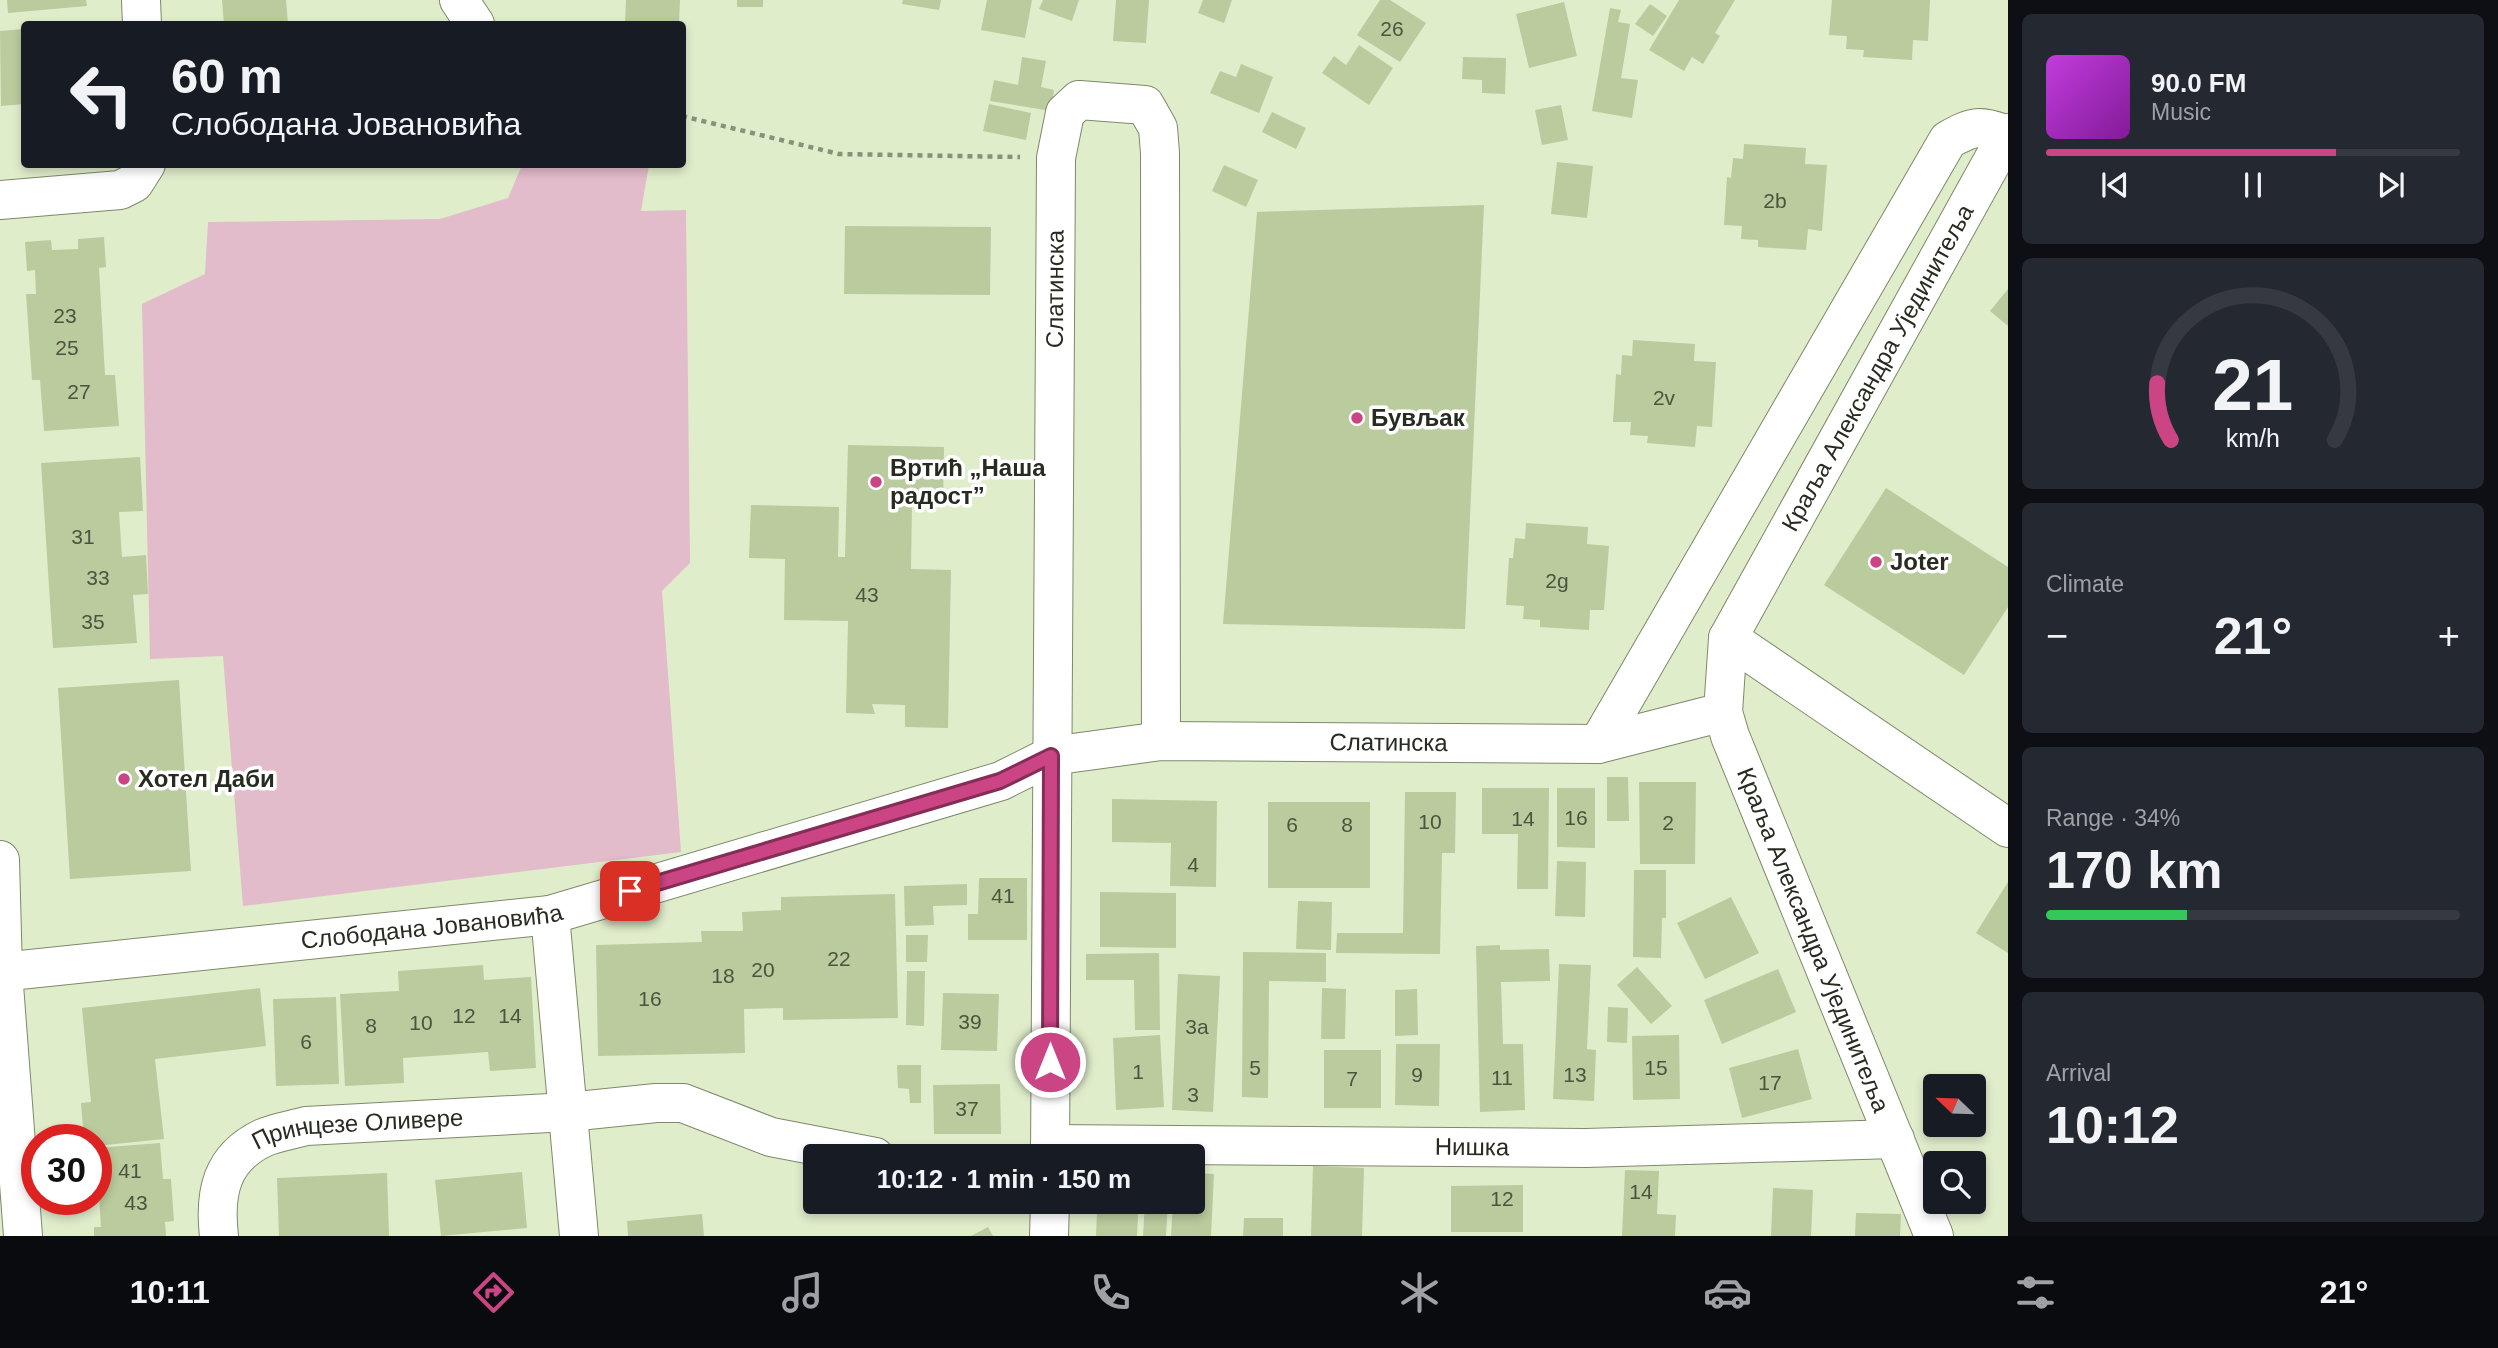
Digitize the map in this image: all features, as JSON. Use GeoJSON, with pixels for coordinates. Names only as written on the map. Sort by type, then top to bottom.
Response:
{"type":"FeatureCollection","features":[{"type":"Feature","properties":{"kind":"street"},"geometry":{"type":"LineString","coordinates":[[141,0],[142,21]]}},
{"type":"Feature","properties":{"kind":"street"},"geometry":{"type":"LineString","coordinates":[[459,0],[473,21]]}},
{"type":"Feature","properties":{"kind":"street","name":"Слатинска"},"geometry":{"type":"LineString","coordinates":[[1050,1144],[1056,158],[1065,113],[1079,100],[1144,105],[1158,128],[1161,741]]}},
{"type":"Feature","properties":{"kind":"street"},"geometry":{"type":"LineString","coordinates":[[1598,744],[1948,140],[1968,128],[1987,127],[2007,134]]}},
{"type":"Feature","properties":{"kind":"street","name":"Краља Александра Ујединитеља"},"geometry":{"type":"LineString","coordinates":[[1934,1236],[1730,736],[1723,712],[1728,638],[2007,134]]}},
{"type":"Feature","properties":{"kind":"street"},"geometry":{"type":"LineString","coordinates":[[0,200],[120,190],[134,183],[143,168]]}},
{"type":"Feature","properties":{"kind":"street"},"geometry":{"type":"LineString","coordinates":[[1728,638],[2008,828]]}},
{"type":"Feature","properties":{"kind":"street","name":"Слатинска"},"geometry":{"type":"LineString","coordinates":[[1051,756],[1161,741],[1598,744],[1723,712]]}},
{"type":"Feature","properties":{"kind":"street","name":"Слободана Јовановића"},"geometry":{"type":"LineString","coordinates":[[1,972],[550,915],[1000,781],[1051,756]]}},
{"type":"Feature","properties":{"kind":"street"},"geometry":{"type":"LineString","coordinates":[[0,860],[1,972],[23,1236]]}},
{"type":"Feature","properties":{"kind":"street"},"geometry":{"type":"LineString","coordinates":[[550,915],[579,1236]]}},
{"type":"Feature","properties":{"kind":"street","name":"Принцезе Оливере"},"geometry":{"type":"LineString","coordinates":[[219,1236],[216,1215],[223,1174],[243,1149],[265,1137],[306,1126],[683,1103],[771,1136],[811,1144]]}},
{"type":"Feature","properties":{"kind":"street","name":"Нишка"},"geometry":{"type":"LineString","coordinates":[[1205,1149],[1586,1148],[1895,1139]]}},
{"type":"Feature","properties":{"kind":"street"},"geometry":{"type":"LineString","coordinates":[[1049,1214],[1049,1236]]}},
{"type":"Feature","properties":{"kind":"path"},"geometry":{"type":"LineString","coordinates":[[686,117],[839,154],[920,158],[1056,158]]}},
{"type":"Feature","properties":{"kind":"shaded area"},"geometry":{"type":"Polygon","coordinates":[[[521,168],[648,168],[641,211],[686,210],[690,563],[662,591],[681,852],[243,906],[223,656],[150,659],[142,304],[205,274],[208,222],[440,219],[508,198],[521,168]]]}},
{"type":"Feature","properties":{"kind":"building"},"geometry":{"type":"Polygon","coordinates":[[[7,0],[86,0],[87,6],[8,13],[7,0]]]}},
{"type":"Feature","properties":{"kind":"building"},"geometry":{"type":"Polygon","coordinates":[[[222,0],[286,0],[288,21],[224,21],[222,0]]]}},
{"type":"Feature","properties":{"kind":"building"},"geometry":{"type":"Polygon","coordinates":[[[626,0],[680,0],[679,21],[625,21],[626,0]]]}},
{"type":"Feature","properties":{"kind":"building"},"geometry":{"type":"Polygon","coordinates":[[[737,0],[763,0],[763,7],[737,7],[737,0]]]}},
{"type":"Feature","properties":{"kind":"building"},"geometry":{"type":"Polygon","coordinates":[[[903,0],[941,0],[939,10],[902,4],[903,0]]]}},
{"type":"Feature","properties":{"kind":"building"},"geometry":{"type":"Polygon","coordinates":[[[987,0],[1032,0],[1025,38],[981,30],[987,0]]]}},
{"type":"Feature","properties":{"kind":"building"},"geometry":{"type":"Polygon","coordinates":[[[1043,0],[1079,0],[1072,21],[1039,9],[1043,0]]]}},
{"type":"Feature","properties":{"kind":"building"},"geometry":{"type":"Polygon","coordinates":[[[1116,0],[1149,0],[1146,43],[1113,41],[1116,0]]]}},
{"type":"Feature","properties":{"kind":"building"},"geometry":{"type":"Polygon","coordinates":[[[1203,0],[1232,0],[1224,23],[1198,13],[1203,0]]]}},
{"type":"Feature","properties":{"kind":"building"},"geometry":{"type":"Polygon","coordinates":[[[1380,0],[1390,0],[1426,23],[1400,62],[1357,35],[1380,0]]]}},
{"type":"Feature","properties":{"kind":"building"},"geometry":{"type":"Polygon","coordinates":[[[1679,0],[1735,0],[1715,33],[1720,36],[1703,64],[1692,57],[1684,71],[1649,50],[1679,0]]]}},
{"type":"Feature","properties":{"kind":"building"},"geometry":{"type":"Polygon","coordinates":[[[1832,0],[1930,0],[1928,41],[1913,40],[1912,60],[1863,57],[1864,50],[1846,49],[1847,36],[1829,35],[1832,0]]]}},
{"type":"Feature","properties":{"kind":"building"},"geometry":{"type":"Polygon","coordinates":[[[1564,2],[1577,56],[1529,68],[1516,14],[1564,2]]]}},
{"type":"Feature","properties":{"kind":"building"},"geometry":{"type":"Polygon","coordinates":[[[1650,4],[1667,16],[1653,36],[1635,24],[1650,4]]]}},
{"type":"Feature","properties":{"kind":"building"},"geometry":{"type":"Polygon","coordinates":[[[1610,8],[1621,10],[1618,22],[1630,24],[1621,78],[1638,80],[1632,118],[1592,111],[1610,8]]]}},
{"type":"Feature","properties":{"kind":"building"},"geometry":{"type":"Polygon","coordinates":[[[21,29],[21,104],[1,106],[0,31],[21,29]]]}},
{"type":"Feature","properties":{"kind":"building"},"geometry":{"type":"Polygon","coordinates":[[[1359,45],[1393,68],[1369,105],[1322,73],[1334,56],[1346,65],[1359,45]]]}},
{"type":"Feature","properties":{"kind":"building"},"geometry":{"type":"Polygon","coordinates":[[[1022,57],[1046,61],[1041,87],[1054,90],[1051,111],[990,101],[994,80],[1018,85],[1022,57]]]}},
{"type":"Feature","properties":{"kind":"building"},"geometry":{"type":"Polygon","coordinates":[[[1463,57],[1506,58],[1505,94],[1482,93],[1482,80],[1462,79],[1463,57]]]}},
{"type":"Feature","properties":{"kind":"building"},"geometry":{"type":"Polygon","coordinates":[[[1241,64],[1273,77],[1259,113],[1210,93],[1220,71],[1236,77],[1241,64]]]}},
{"type":"Feature","properties":{"kind":"building"},"geometry":{"type":"Polygon","coordinates":[[[989,104],[1031,113],[1026,140],[983,131],[989,104]]]}},
{"type":"Feature","properties":{"kind":"building"},"geometry":{"type":"Polygon","coordinates":[[[1561,105],[1568,140],[1542,145],[1535,110],[1561,105]]]}},
{"type":"Feature","properties":{"kind":"building"},"geometry":{"type":"Polygon","coordinates":[[[1272,112],[1306,128],[1296,149],[1262,132],[1272,112]]]}},
{"type":"Feature","properties":{"kind":"building"},"geometry":{"type":"Polygon","coordinates":[[[1744,144],[1806,148],[1805,164],[1827,165],[1822,231],[1808,229],[1806,250],[1758,247],[1758,240],[1741,239],[1742,226],[1724,225],[1727,177],[1731,178],[1733,158],[1743,159],[1744,144]]]}},
{"type":"Feature","properties":{"kind":"building"},"geometry":{"type":"Polygon","coordinates":[[[1557,162],[1593,166],[1587,218],[1551,214],[1557,162]]]}},
{"type":"Feature","properties":{"kind":"building"},"geometry":{"type":"Polygon","coordinates":[[[1224,165],[1258,180],[1246,207],[1212,191],[1224,165]]]}},
{"type":"Feature","properties":{"kind":"building","name":"Бувљак"},"geometry":{"type":"Polygon","coordinates":[[[1484,205],[1465,629],[1223,624],[1257,212],[1484,205]]]}},
{"type":"Feature","properties":{"kind":"building"},"geometry":{"type":"Polygon","coordinates":[[[845,226],[991,227],[990,295],[844,294],[845,226]]]}},
{"type":"Feature","properties":{"kind":"building"},"geometry":{"type":"Polygon","coordinates":[[[104,237],[106,267],[99,268],[105,375],[115,375],[119,426],[44,431],[40,380],[32,380],[26,294],[36,294],[35,270],[27,271],[25,242],[51,240],[52,250],[78,249],[78,239],[104,237]]]}},
{"type":"Feature","properties":{"kind":"building"},"geometry":{"type":"Polygon","coordinates":[[[2008,289],[2008,326],[1990,311],[2008,289]]]}},
{"type":"Feature","properties":{"kind":"building"},"geometry":{"type":"Polygon","coordinates":[[[1633,340],[1695,344],[1694,361],[1716,362],[1712,427],[1697,426],[1695,447],[1647,443],[1648,436],[1630,435],[1631,422],[1613,422],[1616,374],[1621,375],[1622,355],[1632,356],[1633,340]]]}},
{"type":"Feature","properties":{"kind":"building"},"geometry":{"type":"Polygon","coordinates":[[[848,445],[944,447],[943,505],[912,504],[911,569],[951,570],[948,728],[905,727],[905,705],[872,704],[875,714],[846,713],[848,621],[784,620],[785,559],[749,558],[751,505],[839,507],[838,557],[845,557],[848,445]]]}},
{"type":"Feature","properties":{"kind":"building"},"geometry":{"type":"Polygon","coordinates":[[[140,457],[143,511],[119,512],[122,557],[146,555],[148,594],[133,595],[137,643],[53,648],[41,463],[140,457]]]}},
{"type":"Feature","properties":{"kind":"building"},"geometry":{"type":"Polygon","coordinates":[[[1886,488],[2008,567],[2008,607],[1964,675],[1824,585],[1886,488]]]}},
{"type":"Feature","properties":{"kind":"building"},"geometry":{"type":"Polygon","coordinates":[[[1526,523],[1588,527],[1587,544],[1609,546],[1604,610],[1590,610],[1589,630],[1540,627],[1540,620],[1523,619],[1524,606],[1506,605],[1509,558],[1513,558],[1515,538],[1525,539],[1526,523]]]}},
{"type":"Feature","properties":{"kind":"building","name":"Хотел Даби"},"geometry":{"type":"Polygon","coordinates":[[[179,680],[191,871],[70,879],[58,688],[179,680]]]}},
{"type":"Feature","properties":{"kind":"building"},"geometry":{"type":"Polygon","coordinates":[[[1607,777],[1628,777],[1629,821],[1607,821],[1607,777]]]}},
{"type":"Feature","properties":{"kind":"building"},"geometry":{"type":"Polygon","coordinates":[[[1639,782],[1696,782],[1695,864],[1640,864],[1639,782]]]}},
{"type":"Feature","properties":{"kind":"building"},"geometry":{"type":"Polygon","coordinates":[[[1482,788],[1549,788],[1548,889],[1517,889],[1518,834],[1482,834],[1482,788]]]}},
{"type":"Feature","properties":{"kind":"building"},"geometry":{"type":"Polygon","coordinates":[[[1557,788],[1595,788],[1595,848],[1557,847],[1557,788]]]}},
{"type":"Feature","properties":{"kind":"building"},"geometry":{"type":"Polygon","coordinates":[[[1405,792],[1456,792],[1455,853],[1442,853],[1440,954],[1336,953],[1337,933],[1403,933],[1405,792]]]}},
{"type":"Feature","properties":{"kind":"building"},"geometry":{"type":"Polygon","coordinates":[[[1112,799],[1217,801],[1216,887],[1170,886],[1171,843],[1112,842],[1112,799]]]}},
{"type":"Feature","properties":{"kind":"building"},"geometry":{"type":"Polygon","coordinates":[[[1268,802],[1370,802],[1370,888],[1268,888],[1268,802]]]}},
{"type":"Feature","properties":{"kind":"building"},"geometry":{"type":"Polygon","coordinates":[[[1557,861],[1586,862],[1585,917],[1555,916],[1557,861]]]}},
{"type":"Feature","properties":{"kind":"building"},"geometry":{"type":"Polygon","coordinates":[[[1634,870],[1666,870],[1666,918],[1662,918],[1661,958],[1633,957],[1634,870]]]}},
{"type":"Feature","properties":{"kind":"building"},"geometry":{"type":"Polygon","coordinates":[[[979,878],[1027,878],[1027,940],[968,940],[968,914],[978,914],[979,878]]]}},
{"type":"Feature","properties":{"kind":"building"},"geometry":{"type":"Polygon","coordinates":[[[2008,882],[2008,953],[1976,933],[2008,882]]]}},
{"type":"Feature","properties":{"kind":"building"},"geometry":{"type":"Polygon","coordinates":[[[967,884],[967,905],[933,906],[934,925],[905,926],[904,886],[967,884]]]}},
{"type":"Feature","properties":{"kind":"building"},"geometry":{"type":"Polygon","coordinates":[[[1100,892],[1176,893],[1176,948],[1100,947],[1100,892]]]}},
{"type":"Feature","properties":{"kind":"building"},"geometry":{"type":"Polygon","coordinates":[[[895,894],[898,1018],[783,1020],[783,1008],[744,1009],[745,1053],[598,1056],[596,945],[702,942],[701,931],[743,931],[742,912],[781,910],[781,897],[895,894]]]}},
{"type":"Feature","properties":{"kind":"building"},"geometry":{"type":"Polygon","coordinates":[[[1731,897],[1759,953],[1705,979],[1677,923],[1731,897]]]}},
{"type":"Feature","properties":{"kind":"building"},"geometry":{"type":"Polygon","coordinates":[[[1298,901],[1332,902],[1331,950],[1296,949],[1298,901]]]}},
{"type":"Feature","properties":{"kind":"building"},"geometry":{"type":"Polygon","coordinates":[[[906,935],[928,935],[927,962],[906,962],[906,935]]]}},
{"type":"Feature","properties":{"kind":"building"},"geometry":{"type":"Polygon","coordinates":[[[1500,945],[1500,950],[1549,949],[1550,981],[1501,982],[1503,1044],[1523,1044],[1525,1110],[1480,1112],[1476,946],[1500,945]]]}},
{"type":"Feature","properties":{"kind":"building"},"geometry":{"type":"Polygon","coordinates":[[[1243,952],[1326,953],[1326,982],[1269,981],[1268,1098],[1242,1097],[1243,952]]]}},
{"type":"Feature","properties":{"kind":"building"},"geometry":{"type":"Polygon","coordinates":[[[1159,953],[1160,1030],[1135,1030],[1134,980],[1086,980],[1086,954],[1159,953]]]}},
{"type":"Feature","properties":{"kind":"building"},"geometry":{"type":"Polygon","coordinates":[[[1559,964],[1591,965],[1587,1049],[1596,1050],[1594,1101],[1553,1099],[1559,964]]]}},
{"type":"Feature","properties":{"kind":"building"},"geometry":{"type":"Polygon","coordinates":[[[483,965],[484,980],[531,977],[536,1068],[490,1071],[488,1052],[403,1058],[404,1083],[345,1086],[340,994],[399,991],[398,971],[483,965]]]}},
{"type":"Feature","properties":{"kind":"building"},"geometry":{"type":"Polygon","coordinates":[[[1637,967],[1672,1006],[1651,1024],[1617,985],[1637,967]]]}},
{"type":"Feature","properties":{"kind":"building"},"geometry":{"type":"Polygon","coordinates":[[[1778,969],[1796,1012],[1722,1044],[1704,1000],[1778,969]]]}},
{"type":"Feature","properties":{"kind":"building"},"geometry":{"type":"Polygon","coordinates":[[[907,971],[925,971],[924,1026],[906,1025],[907,971]]]}},
{"type":"Feature","properties":{"kind":"building"},"geometry":{"type":"Polygon","coordinates":[[[1178,974],[1220,976],[1213,1112],[1172,1110],[1178,974]]]}},
{"type":"Feature","properties":{"kind":"building"},"geometry":{"type":"Polygon","coordinates":[[[260,988],[266,1046],[155,1059],[164,1139],[112,1144],[112,1124],[83,1124],[81,1103],[91,1102],[82,1008],[260,988]]]}},
{"type":"Feature","properties":{"kind":"building"},"geometry":{"type":"Polygon","coordinates":[[[1322,988],[1346,989],[1345,1039],[1321,1039],[1322,988]]]}},
{"type":"Feature","properties":{"kind":"building"},"geometry":{"type":"Polygon","coordinates":[[[1417,989],[1418,1035],[1395,1036],[1395,990],[1417,989]]]}},
{"type":"Feature","properties":{"kind":"building"},"geometry":{"type":"Polygon","coordinates":[[[943,993],[999,994],[997,1051],[941,1050],[943,993]]]}},
{"type":"Feature","properties":{"kind":"building"},"geometry":{"type":"Polygon","coordinates":[[[336,997],[339,1084],[276,1086],[273,999],[336,997]]]}},
{"type":"Feature","properties":{"kind":"building"},"geometry":{"type":"Polygon","coordinates":[[[1608,1007],[1628,1008],[1627,1043],[1607,1042],[1608,1007]]]}},
{"type":"Feature","properties":{"kind":"building"},"geometry":{"type":"Polygon","coordinates":[[[1160,1035],[1164,1107],[1116,1110],[1113,1038],[1160,1035]]]}},
{"type":"Feature","properties":{"kind":"building"},"geometry":{"type":"Polygon","coordinates":[[[1679,1035],[1680,1099],[1633,1100],[1632,1036],[1679,1035]]]}},
{"type":"Feature","properties":{"kind":"building"},"geometry":{"type":"Polygon","coordinates":[[[1396,1044],[1440,1044],[1439,1106],[1395,1105],[1396,1044]]]}},
{"type":"Feature","properties":{"kind":"building"},"geometry":{"type":"Polygon","coordinates":[[[1798,1049],[1812,1099],[1742,1118],[1729,1068],[1798,1049]]]}},
{"type":"Feature","properties":{"kind":"building"},"geometry":{"type":"Polygon","coordinates":[[[1324,1050],[1381,1050],[1381,1108],[1324,1108],[1324,1050]]]}},
{"type":"Feature","properties":{"kind":"building"},"geometry":{"type":"Polygon","coordinates":[[[897,1065],[921,1065],[921,1103],[910,1103],[909,1089],[898,1088],[897,1065]]]}},
{"type":"Feature","properties":{"kind":"building"},"geometry":{"type":"Polygon","coordinates":[[[1000,1084],[1001,1134],[934,1134],[933,1085],[1000,1084]]]}},
{"type":"Feature","properties":{"kind":"building"},"geometry":{"type":"Polygon","coordinates":[[[160,1143],[163,1179],[171,1179],[174,1221],[165,1222],[166,1236],[94,1236],[94,1227],[101,1227],[100,1215],[112,1215],[112,1147],[160,1143]]]}},
{"type":"Feature","properties":{"kind":"building"},"geometry":{"type":"Polygon","coordinates":[[[1313,1166],[1364,1168],[1362,1236],[1311,1236],[1313,1166]]]}},
{"type":"Feature","properties":{"kind":"building"},"geometry":{"type":"Polygon","coordinates":[[[1625,1170],[1659,1171],[1657,1214],[1676,1215],[1675,1236],[1622,1236],[1625,1170]]]}},
{"type":"Feature","properties":{"kind":"building"},"geometry":{"type":"Polygon","coordinates":[[[522,1172],[527,1228],[441,1236],[435,1180],[522,1172]]]}},
{"type":"Feature","properties":{"kind":"building"},"geometry":{"type":"Polygon","coordinates":[[[387,1173],[389,1236],[279,1236],[277,1178],[387,1173]]]}},
{"type":"Feature","properties":{"kind":"building"},"geometry":{"type":"Polygon","coordinates":[[[1205,1174],[1214,1174],[1211,1236],[1171,1236],[1172,1214],[1205,1214],[1205,1174]]]}},
{"type":"Feature","properties":{"kind":"building"},"geometry":{"type":"Polygon","coordinates":[[[1523,1185],[1523,1232],[1451,1232],[1451,1186],[1523,1185]]]}},
{"type":"Feature","properties":{"kind":"building"},"geometry":{"type":"Polygon","coordinates":[[[1773,1188],[1813,1190],[1811,1236],[1771,1236],[1773,1188]]]}},
{"type":"Feature","properties":{"kind":"building"},"geometry":{"type":"Polygon","coordinates":[[[1856,1213],[1901,1214],[1900,1236],[1855,1236],[1856,1213]]]}},
{"type":"Feature","properties":{"kind":"building"},"geometry":{"type":"Polygon","coordinates":[[[702,1214],[704,1236],[628,1236],[627,1221],[702,1214]]]}},
{"type":"Feature","properties":{"kind":"building"},"geometry":{"type":"Polygon","coordinates":[[[1097,1214],[1138,1214],[1137,1236],[1096,1236],[1097,1214]]]}},
{"type":"Feature","properties":{"kind":"building"},"geometry":{"type":"Polygon","coordinates":[[[1144,1214],[1167,1214],[1166,1236],[1143,1236],[1144,1214]]]}},
{"type":"Feature","properties":{"kind":"building"},"geometry":{"type":"Polygon","coordinates":[[[1244,1218],[1283,1218],[1283,1236],[1243,1236],[1244,1218]]]}},
{"type":"Feature","properties":{"kind":"building"},"geometry":{"type":"Polygon","coordinates":[[[988,1227],[993,1236],[971,1236],[988,1227]]]}},
{"type":"Feature","properties":{"kind":"place","name":"Бувљак"},"geometry":{"type":"Point","coordinates":[1357,418]}},
{"type":"Feature","properties":{"kind":"place","name":"Вртић „Наша радост”"},"geometry":{"type":"Point","coordinates":[876,482]}},
{"type":"Feature","properties":{"kind":"place","name":"Joter"},"geometry":{"type":"Point","coordinates":[1876,562]}},
{"type":"Feature","properties":{"kind":"place","name":"Хотел Даби"},"geometry":{"type":"Point","coordinates":[124,779]}},
{"type":"Feature","properties":{"kind":"route"},"geometry":{"type":"LineString","coordinates":[[630,891],[1000,781],[1051,756],[1050,1062]]}}]}
